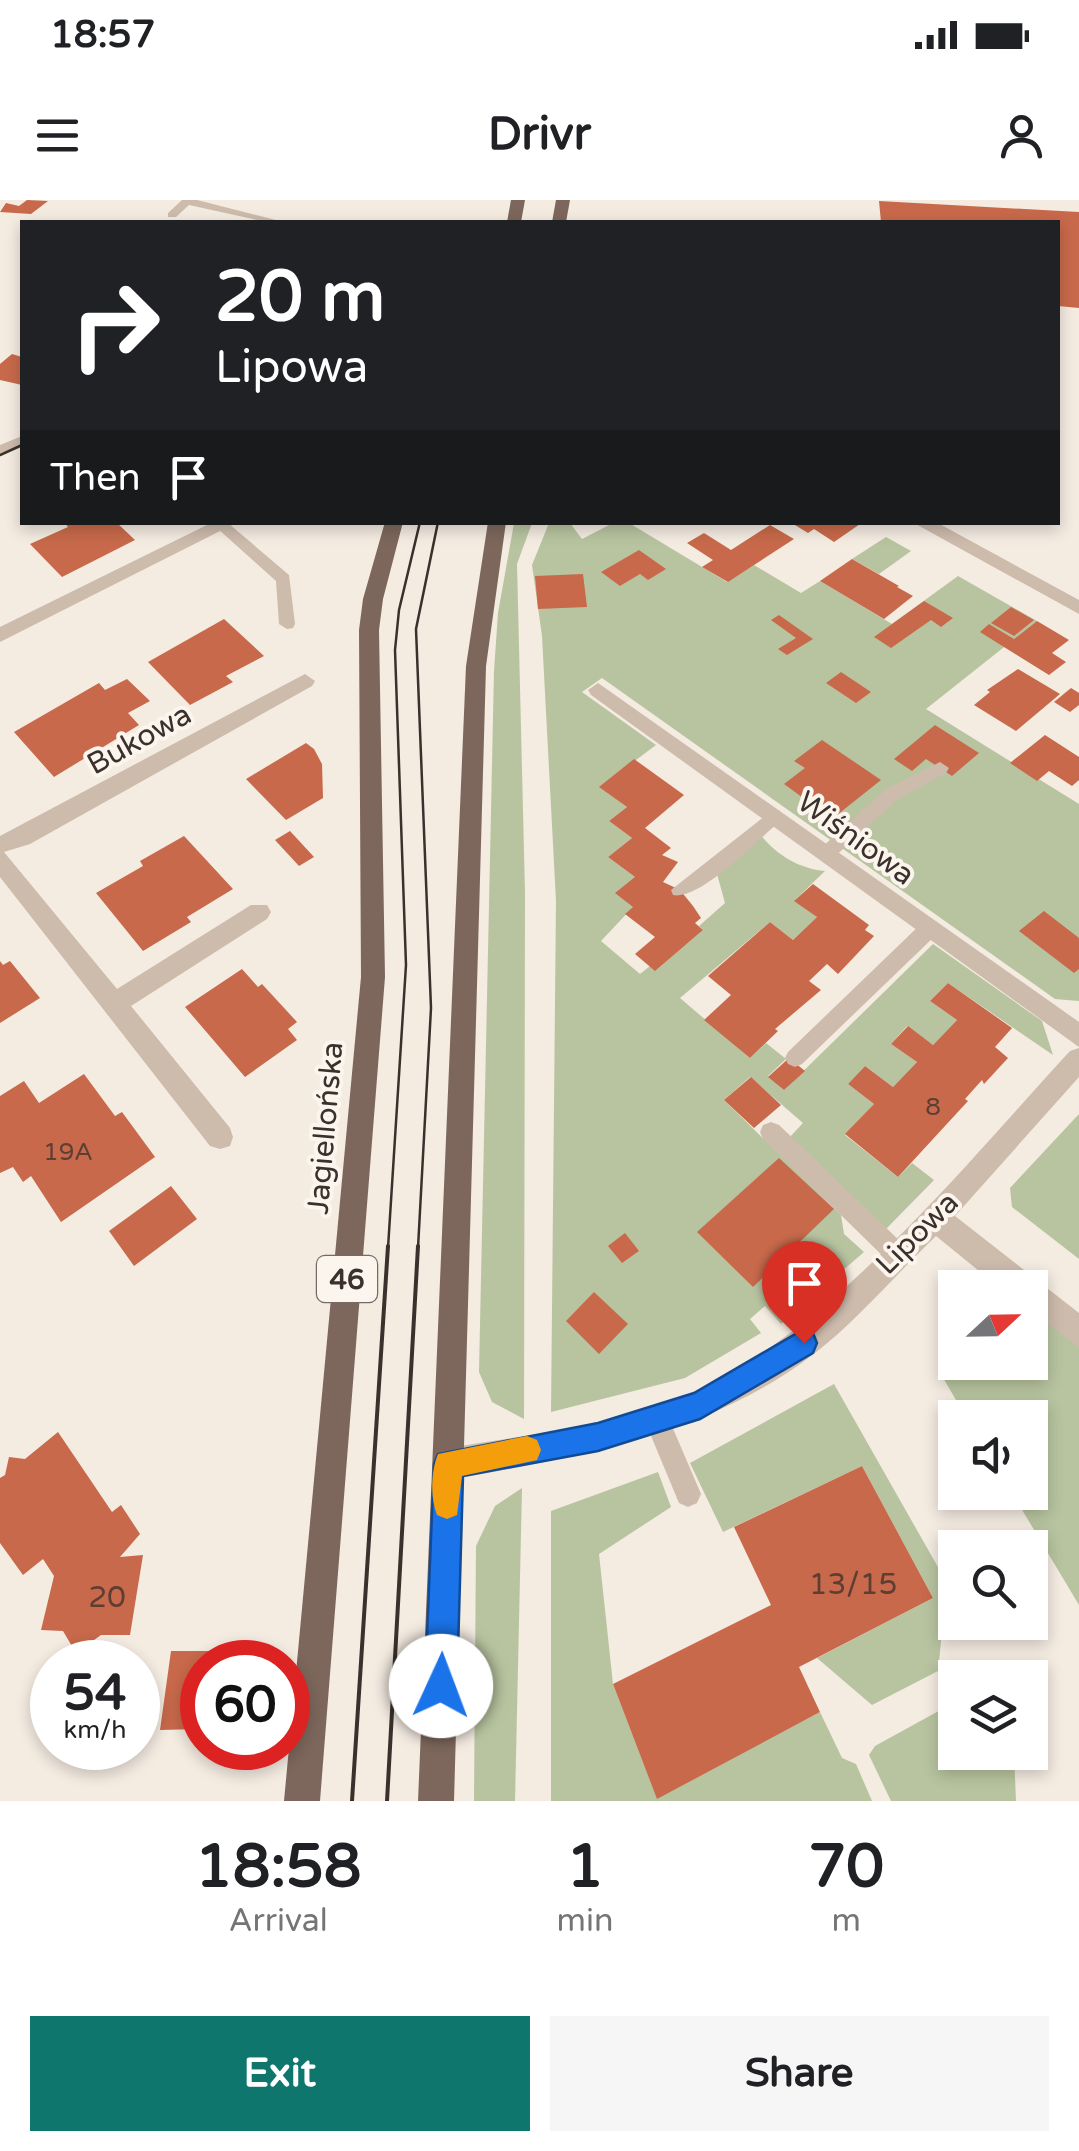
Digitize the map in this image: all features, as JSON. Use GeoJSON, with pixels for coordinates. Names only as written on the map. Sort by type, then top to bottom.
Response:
{"type":"FeatureCollection","features":[{"type":"Feature","properties":{"kind":"main road","name":"Jagiellońska"},"geometry":{"type":"LineString","coordinates":[[302,1801],[373,977],[369,630],[373,599],[393,525]]}},
{"type":"Feature","properties":{"kind":"main road"},"geometry":{"type":"LineString","coordinates":[[436,1801],[476,666],[496,525]]}},
{"type":"Feature","properties":{"kind":"street"},"geometry":{"type":"LineString","coordinates":[[0,635],[224,525]]}},
{"type":"Feature","properties":{"kind":"street"},"geometry":{"type":"LineString","coordinates":[[927,525],[1079,608]]}},
{"type":"Feature","properties":{"kind":"street","name":"Bukowa"},"geometry":{"type":"LineString","coordinates":[[0,845],[22,838],[305,681]]}},
{"type":"Feature","properties":{"kind":"street","name":"Wiśniowa"},"geometry":{"type":"LineString","coordinates":[[598,690],[1079,1036]]}},
{"type":"Feature","properties":{"kind":"street"},"geometry":{"type":"LineString","coordinates":[[0,860],[220,1138]]}},
{"type":"Feature","properties":{"kind":"street"},"geometry":{"type":"LineString","coordinates":[[114,1004],[259,912]]}},
{"type":"Feature","properties":{"kind":"street","name":"Lipowa"},"geometry":{"type":"LineString","coordinates":[[448,1464],[598,1437],[700,1405],[804,1343],[935,1218],[1079,1059]]}},
{"type":"Feature","properties":{"kind":"street"},"geometry":{"type":"LineString","coordinates":[[935,1218],[1000,1270]]}},
{"type":"Feature","properties":{"kind":"street"},"geometry":{"type":"LineString","coordinates":[[1048,1307],[1079,1332]]}},
{"type":"Feature","properties":{"kind":"lane"},"geometry":{"type":"LineString","coordinates":[[172,215],[187,202],[269,220]]}},
{"type":"Feature","properties":{"kind":"lane"},"geometry":{"type":"LineString","coordinates":[[227,525],[284,580],[288,624]]}},
{"type":"Feature","properties":{"kind":"lane"},"geometry":{"type":"LineString","coordinates":[[826,854],[892,794],[940,768]]}},
{"type":"Feature","properties":{"kind":"lane"},"geometry":{"type":"LineString","coordinates":[[680,890],[708,873],[774,816]]}},
{"type":"Feature","properties":{"kind":"lane"},"geometry":{"type":"LineString","coordinates":[[794,1058],[930,928]]}},
{"type":"Feature","properties":{"kind":"lane"},"geometry":{"type":"LineString","coordinates":[[771,1132],[897,1254]]}},
{"type":"Feature","properties":{"kind":"lane"},"geometry":{"type":"LineString","coordinates":[[656,1419],[688,1494]]}},
{"type":"Feature","properties":{"kind":"green space"},"geometry":{"type":"Polygon","coordinates":[[[514,525],[531,525],[517,564],[525,893],[524,1419],[492,1402],[479,1372],[498,613],[514,525]]]}},
{"type":"Feature","properties":{"kind":"green space"},"geometry":{"type":"Polygon","coordinates":[[[548,525],[572,525],[582,539],[609,525],[632,525],[727,582],[754,565],[801,593],[820,581],[892,624],[958,576],[1037,621],[926,709],[1079,804],[1079,1001],[1055,999],[602,678],[582,692],[656,745],[600,787],[627,807],[609,821],[632,838],[608,857],[635,877],[633,907],[601,941],[640,974],[650,966],[656,970],[703,930],[699,926],[725,903],[717,874],[760,834],[788,859],[825,871],[795,900],[817,917],[793,940],[770,922],[680,998],[750,1058],[766,1043],[786,1059],[768,1076],[784,1090],[933,944],[1042,1021],[1053,1055],[948,983],[930,1001],[957,1020],[933,1045],[907,1026],[891,1044],[917,1062],[893,1087],[865,1066],[848,1084],[874,1104],[845,1135],[898,1177],[912,1163],[934,1180],[886,1229],[788,1139],[803,1123],[750,1077],[724,1100],[841,1215],[844,1234],[864,1252],[781,1324],[765,1306],[750,1319],[761,1333],[685,1378],[551,1412],[556,901],[542,636],[532,565],[548,525]]]}},
{"type":"Feature","properties":{"kind":"green space"},"geometry":{"type":"Polygon","coordinates":[[[886,537],[911,551],[879,574],[852,559],[886,537]]]}},
{"type":"Feature","properties":{"kind":"green space"},"geometry":{"type":"Polygon","coordinates":[[[1079,1114],[1079,1259],[1012,1207],[1010,1188],[1079,1114]]]}},
{"type":"Feature","properties":{"kind":"green space"},"geometry":{"type":"Polygon","coordinates":[[[1048,1319],[1079,1344],[1079,1605],[1048,1553],[1048,1530],[1034,1530],[1022,1510],[1048,1510],[1048,1400],[956,1400],[944,1380],[1048,1380],[1048,1319]]]}},
{"type":"Feature","properties":{"kind":"green space"},"geometry":{"type":"Polygon","coordinates":[[[834,1384],[938,1567],[938,1640],[941,1640],[938,1671],[872,1705],[817,1658],[933,1598],[862,1466],[723,1532],[690,1463],[834,1384]]]}},
{"type":"Feature","properties":{"kind":"green space"},"geometry":{"type":"Polygon","coordinates":[[[658,1472],[671,1507],[599,1554],[613,1684],[657,1798],[820,1712],[842,1758],[856,1764],[872,1801],[551,1801],[551,1511],[658,1472]]]}},
{"type":"Feature","properties":{"kind":"green space"},"geometry":{"type":"Polygon","coordinates":[[[522,1488],[515,1801],[474,1801],[476,1546],[495,1506],[522,1488]]]}},
{"type":"Feature","properties":{"kind":"green space"},"geometry":{"type":"Polygon","coordinates":[[[938,1711],[938,1770],[1015,1770],[1016,1801],[891,1801],[869,1755],[875,1746],[938,1711]]]}},
{"type":"Feature","properties":{"kind":"building"},"geometry":{"type":"Polygon","coordinates":[[[27,200],[48,201],[31,214],[0,212],[6,203],[19,206],[27,200]]]}},
{"type":"Feature","properties":{"kind":"building"},"geometry":{"type":"Polygon","coordinates":[[[879,201],[1079,212],[1079,308],[1060,306],[1060,220],[881,220],[879,201]]]}},
{"type":"Feature","properties":{"kind":"building"},"geometry":{"type":"Polygon","coordinates":[[[12,354],[20,356],[20,385],[0,380],[0,364],[12,354]]]}},
{"type":"Feature","properties":{"kind":"building"},"geometry":{"type":"Polygon","coordinates":[[[119,525],[135,540],[62,577],[30,544],[68,527],[119,525]]]}},
{"type":"Feature","properties":{"kind":"building"},"geometry":{"type":"Polygon","coordinates":[[[770,525],[794,539],[728,582],[702,567],[713,560],[687,543],[704,533],[731,550],[770,525]]]}},
{"type":"Feature","properties":{"kind":"building"},"geometry":{"type":"Polygon","coordinates":[[[795,525],[859,525],[834,542],[814,529],[808,533],[795,525]]]}},
{"type":"Feature","properties":{"kind":"building"},"geometry":{"type":"Polygon","coordinates":[[[639,550],[666,569],[648,580],[640,574],[620,586],[601,572],[639,550]]]}},
{"type":"Feature","properties":{"kind":"building"},"geometry":{"type":"Polygon","coordinates":[[[852,559],[913,596],[884,619],[820,581],[852,559]]]}},
{"type":"Feature","properties":{"kind":"building"},"geometry":{"type":"Polygon","coordinates":[[[583,574],[587,607],[538,609],[535,576],[583,574]]]}},
{"type":"Feature","properties":{"kind":"building"},"geometry":{"type":"Polygon","coordinates":[[[924,601],[953,618],[941,627],[931,620],[891,648],[874,637],[924,601]]]}},
{"type":"Feature","properties":{"kind":"building"},"geometry":{"type":"Polygon","coordinates":[[[1011,607],[1034,620],[1014,636],[991,623],[1011,607]]]}},
{"type":"Feature","properties":{"kind":"building"},"geometry":{"type":"Polygon","coordinates":[[[779,615],[813,639],[787,655],[778,649],[796,638],[771,620],[779,615]]]}},
{"type":"Feature","properties":{"kind":"building"},"geometry":{"type":"Polygon","coordinates":[[[224,619],[264,656],[226,676],[233,682],[190,705],[148,662],[224,619]]]}},
{"type":"Feature","properties":{"kind":"building"},"geometry":{"type":"Polygon","coordinates":[[[1037,621],[1069,640],[1052,653],[1066,662],[1049,675],[980,632],[989,624],[1014,639],[1037,621]]]}},
{"type":"Feature","properties":{"kind":"building"},"geometry":{"type":"Polygon","coordinates":[[[1018,669],[1060,694],[1016,731],[974,705],[990,692],[987,690],[1018,669]]]}},
{"type":"Feature","properties":{"kind":"building"},"geometry":{"type":"Polygon","coordinates":[[[841,672],[871,692],[856,703],[826,683],[841,672]]]}},
{"type":"Feature","properties":{"kind":"building"},"geometry":{"type":"Polygon","coordinates":[[[127,679],[150,701],[128,713],[139,725],[54,777],[14,732],[99,683],[105,690],[127,679]]]}},
{"type":"Feature","properties":{"kind":"building"},"geometry":{"type":"Polygon","coordinates":[[[1071,688],[1079,693],[1079,705],[1070,712],[1054,702],[1071,688]]]}},
{"type":"Feature","properties":{"kind":"building"},"geometry":{"type":"Polygon","coordinates":[[[935,725],[979,753],[952,776],[926,759],[912,771],[894,759],[935,725]]]}},
{"type":"Feature","properties":{"kind":"building"},"geometry":{"type":"Polygon","coordinates":[[[1045,735],[1079,757],[1079,780],[1072,786],[1049,771],[1037,781],[1010,763],[1045,735]]]}},
{"type":"Feature","properties":{"kind":"building"},"geometry":{"type":"Polygon","coordinates":[[[822,740],[881,780],[832,819],[784,784],[805,768],[794,761],[822,740]]]}},
{"type":"Feature","properties":{"kind":"building"},"geometry":{"type":"Polygon","coordinates":[[[306,743],[322,764],[323,798],[286,820],[246,779],[306,743]]]}},
{"type":"Feature","properties":{"kind":"building"},"geometry":{"type":"Polygon","coordinates":[[[634,759],[684,795],[645,828],[671,848],[662,855],[678,862],[663,882],[680,890],[701,918],[695,923],[703,930],[655,971],[635,954],[655,937],[625,914],[633,907],[615,893],[635,877],[608,857],[632,838],[609,821],[627,807],[599,787],[634,759]]]}},
{"type":"Feature","properties":{"kind":"building"},"geometry":{"type":"Polygon","coordinates":[[[290,831],[314,857],[299,866],[275,840],[290,831]]]}},
{"type":"Feature","properties":{"kind":"building"},"geometry":{"type":"Polygon","coordinates":[[[184,836],[233,889],[187,917],[191,922],[143,951],[96,893],[184,836]]]}},
{"type":"Feature","properties":{"kind":"building"},"geometry":{"type":"Polygon","coordinates":[[[813,884],[869,925],[865,930],[874,936],[838,974],[827,964],[809,981],[821,990],[775,1029],[778,1031],[750,1058],[704,1020],[731,995],[708,976],[770,922],[793,940],[817,917],[794,901],[813,884]]]}},
{"type":"Feature","properties":{"kind":"building"},"geometry":{"type":"Polygon","coordinates":[[[1044,911],[1079,938],[1079,969],[1074,973],[1019,931],[1044,911]]]}},
{"type":"Feature","properties":{"kind":"building"},"geometry":{"type":"Polygon","coordinates":[[[0,961],[3,965],[10,961],[40,998],[0,1023],[0,961]]]}},
{"type":"Feature","properties":{"kind":"building"},"geometry":{"type":"Polygon","coordinates":[[[242,969],[258,987],[262,984],[297,1022],[288,1029],[297,1040],[245,1077],[185,1007],[242,969]]]}},
{"type":"Feature","properties":{"kind":"building"},"geometry":{"type":"Polygon","coordinates":[[[948,983],[1012,1028],[995,1047],[1008,1058],[984,1084],[982,1080],[965,1099],[968,1101],[898,1177],[845,1134],[874,1104],[848,1084],[865,1066],[893,1087],[917,1062],[891,1044],[908,1026],[933,1045],[957,1020],[930,1001],[948,983]]]}},
{"type":"Feature","properties":{"kind":"building"},"geometry":{"type":"Polygon","coordinates":[[[789,1058],[805,1071],[784,1090],[768,1077],[789,1058]]]}},
{"type":"Feature","properties":{"kind":"building"},"geometry":{"type":"Polygon","coordinates":[[[84,1074],[115,1116],[122,1112],[155,1157],[61,1222],[31,1176],[23,1182],[13,1167],[0,1173],[0,1096],[24,1081],[39,1103],[84,1074]]]}},
{"type":"Feature","properties":{"kind":"building"},"geometry":{"type":"Polygon","coordinates":[[[751,1077],[781,1105],[754,1128],[724,1100],[751,1077]]]}},
{"type":"Feature","properties":{"kind":"building"},"geometry":{"type":"Polygon","coordinates":[[[779,1158],[834,1209],[753,1287],[697,1232],[779,1158]]]}},
{"type":"Feature","properties":{"kind":"building"},"geometry":{"type":"Polygon","coordinates":[[[171,1186],[197,1219],[134,1266],[109,1231],[171,1186]]]}},
{"type":"Feature","properties":{"kind":"building"},"geometry":{"type":"Polygon","coordinates":[[[625,1233],[639,1251],[622,1263],[608,1246],[625,1233]]]}},
{"type":"Feature","properties":{"kind":"building"},"geometry":{"type":"Polygon","coordinates":[[[594,1292],[628,1324],[599,1354],[566,1321],[594,1292]]]}},
{"type":"Feature","properties":{"kind":"building"},"geometry":{"type":"Polygon","coordinates":[[[58,1432],[112,1512],[121,1505],[140,1534],[120,1557],[143,1555],[130,1635],[68,1640],[63,1631],[41,1630],[54,1576],[43,1559],[23,1575],[0,1543],[0,1478],[5,1475],[9,1457],[25,1459],[58,1432]]]}},
{"type":"Feature","properties":{"kind":"building"},"geometry":{"type":"Polygon","coordinates":[[[862,1466],[933,1598],[799,1667],[820,1712],[657,1799],[613,1684],[771,1605],[734,1527],[862,1466]]]}},
{"type":"Feature","properties":{"kind":"building"},"geometry":{"type":"Polygon","coordinates":[[[171,1651],[180,1651],[180,1730],[160,1730],[171,1651]]]}},
{"type":"Feature","properties":{"kind":"tram line"},"geometry":{"type":"LineString","coordinates":[[0,455],[20,446]]}},
{"type":"Feature","properties":{"kind":"tram line"},"geometry":{"type":"LineString","coordinates":[[388,1248],[406,965],[395,650],[399,610],[419,525]]}},
{"type":"Feature","properties":{"kind":"tram line"},"geometry":{"type":"LineString","coordinates":[[418,1248],[431,1008],[416,629],[437,525]]}},
{"type":"Feature","properties":{"kind":"tram line"},"geometry":{"type":"LineString","coordinates":[[352,1801],[388,1246]]}},
{"type":"Feature","properties":{"kind":"tram line"},"geometry":{"type":"LineString","coordinates":[[387,1801],[418,1246]]}},
{"type":"Feature","properties":{"kind":"slow traffic"},"geometry":{"type":"LineString","coordinates":[[447,1505],[448,1464],[527,1450]]}},
{"type":"Feature","properties":{"kind":"route"},"geometry":{"type":"LineString","coordinates":[[441,1686],[448,1464],[598,1437],[700,1405],[804,1343]]}}]}
